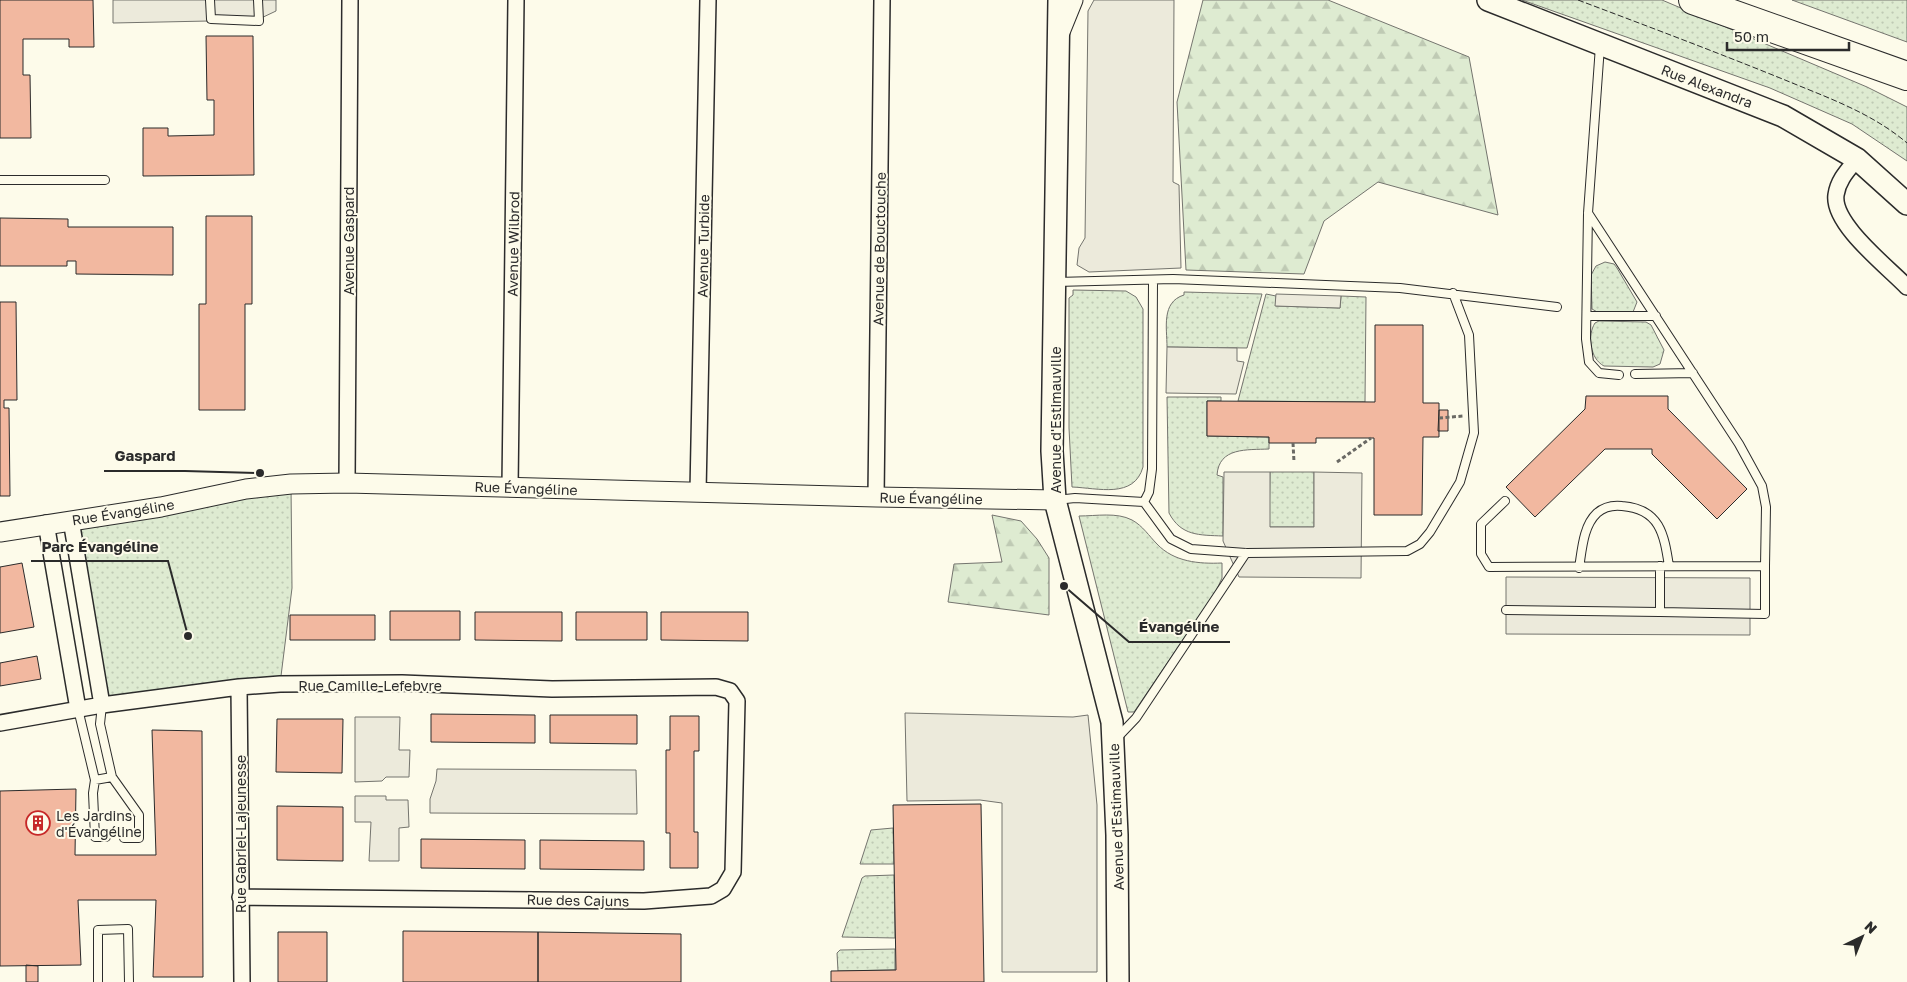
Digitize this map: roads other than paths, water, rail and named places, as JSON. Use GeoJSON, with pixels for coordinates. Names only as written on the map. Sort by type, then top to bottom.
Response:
{"type":"FeatureCollection","features":[{"type":"Feature","properties":{"kind":"highway"},"geometry":{"type":"LineString","coordinates":[[1694,0],[1907,76]]}},
{"type":"Feature","properties":{"kind":"highway"},"geometry":{"type":"LineString","coordinates":[[1836,50],[1907,86]]}},
{"type":"Feature","properties":{"kind":"main road","name":"Avenue d'Estimauville"},"geometry":{"type":"LineString","coordinates":[[1059,0],[1052,451],[1055,500],[1112,722],[1117,835],[1118,982]]}},
{"type":"Feature","properties":{"kind":"main road","name":"Rue Alexandra"},"geometry":{"type":"LineString","coordinates":[[1488,0],[1783,116],[1857,159],[1907,204]]}},
{"type":"Feature","properties":{"kind":"street","name":"Avenue Gaspard"},"geometry":{"type":"LineString","coordinates":[[347,483],[350,0]]}},
{"type":"Feature","properties":{"kind":"street","name":"Avenue Wilbrod"},"geometry":{"type":"LineString","coordinates":[[510,487],[516,0]]}},
{"type":"Feature","properties":{"kind":"street","name":"Avenue Turbide"},"geometry":{"type":"LineString","coordinates":[[698,492],[708,0]]}},
{"type":"Feature","properties":{"kind":"street","name":"Avenue de Bouctouche"},"geometry":{"type":"LineString","coordinates":[[876,497],[882,0]]}},
{"type":"Feature","properties":{"kind":"street"},"geometry":{"type":"LineString","coordinates":[[1058,38],[1073,0]]}},
{"type":"Feature","properties":{"kind":"street"},"geometry":{"type":"LineString","coordinates":[[1857,159],[1841,179],[1836,196],[1839,212],[1847,227],[1907,287]]}},
{"type":"Feature","properties":{"kind":"street","name":"Rue Évangéline"},"geometry":{"type":"LineString","coordinates":[[0,532],[46,523],[161,507],[255,488],[291,484],[347,483],[1055,500]]}},
{"type":"Feature","properties":{"kind":"street"},"geometry":{"type":"LineString","coordinates":[[71,520],[102,705]]}},
{"type":"Feature","properties":{"kind":"street"},"geometry":{"type":"LineString","coordinates":[[46,523],[78,709]]}},
{"type":"Feature","properties":{"kind":"street","name":"Rue Camille-Lefebvre"},"geometry":{"type":"LineString","coordinates":[[0,724],[102,705],[239,687],[280,684],[402,683],[552,689],[716,688],[730,691],[737,701]]}},
{"type":"Feature","properties":{"kind":"street","name":"Rue Gabriel-Lajeunesse"},"geometry":{"type":"LineString","coordinates":[[239,687],[242,982]]}},
{"type":"Feature","properties":{"kind":"street","name":"Rue des Cajuns"},"geometry":{"type":"LineString","coordinates":[[240,897],[644,902],[711,896],[723,889],[733,872],[737,701]]}},
{"type":"Feature","properties":{"kind":"lane"},"geometry":{"type":"LineString","coordinates":[[210,0],[211,19],[259,21],[258,0]]}},
{"type":"Feature","properties":{"kind":"lane"},"geometry":{"type":"LineString","coordinates":[[1600,44],[1588,213],[1586,339],[1590,362],[1599,373],[1619,374]]}},
{"type":"Feature","properties":{"kind":"lane"},"geometry":{"type":"LineString","coordinates":[[0,180],[105,180]]}},
{"type":"Feature","properties":{"kind":"lane"},"geometry":{"type":"LineString","coordinates":[[1506,610],[1764,614],[1766,506],[1762,486],[1739,444],[1588,213]]}},
{"type":"Feature","properties":{"kind":"lane"},"geometry":{"type":"LineString","coordinates":[[1055,282],[1153,280],[1400,288],[1557,306]]}},
{"type":"Feature","properties":{"kind":"lane"},"geometry":{"type":"LineString","coordinates":[[1144,502],[1149,492],[1152,469],[1153,280]]}},
{"type":"Feature","properties":{"kind":"lane"},"geometry":{"type":"LineString","coordinates":[[1055,500],[1104,499],[1144,502],[1171,539],[1181,546],[1192,549],[1246,552],[1407,551],[1420,544],[1460,482],[1474,433],[1469,335],[1453,293]]}},
{"type":"Feature","properties":{"kind":"lane"},"geometry":{"type":"LineString","coordinates":[[1587,316],[1656,316]]}},
{"type":"Feature","properties":{"kind":"lane"},"geometry":{"type":"LineString","coordinates":[[1635,374],[1693,373]]}},
{"type":"Feature","properties":{"kind":"lane"},"geometry":{"type":"LineString","coordinates":[[1505,501],[1481,524],[1481,554],[1489,567],[1765,566]]}},
{"type":"Feature","properties":{"kind":"lane"},"geometry":{"type":"LineString","coordinates":[[1579,568],[1585,532],[1596,514],[1611,505],[1634,507],[1651,515],[1664,534],[1664,566],[1660,612]]}},
{"type":"Feature","properties":{"kind":"lane"},"geometry":{"type":"LineString","coordinates":[[1114,741],[1136,718],[1246,552]]}},
{"type":"Feature","properties":{"kind":"lane"},"geometry":{"type":"LineString","coordinates":[[102,705],[100,724],[112,777],[139,815],[139,838],[124,838]]}},
{"type":"Feature","properties":{"kind":"lane"},"geometry":{"type":"LineString","coordinates":[[78,709],[95,780],[93,793],[95,837],[106,837]]}},
{"type":"Feature","properties":{"kind":"lane"},"geometry":{"type":"LineString","coordinates":[[95,780],[112,777]]}},
{"type":"Feature","properties":{"kind":"lane"},"geometry":{"type":"LineString","coordinates":[[98,982],[98,930],[128,930],[129,982]]}},
{"type":"Feature","properties":{"kind":"place","name":"Gaspard"},"geometry":{"type":"Point","coordinates":[260,473]}},
{"type":"Feature","properties":{"kind":"place","name":"Évangéline"},"geometry":{"type":"Point","coordinates":[1064,586]}},
{"type":"Feature","properties":{"kind":"place","name":"Parc Évangéline"},"geometry":{"type":"Point","coordinates":[188,636]}},
{"type":"Feature","properties":{"kind":"place","name":"Les Jardins d'Évangéline"},"geometry":{"type":"Point","coordinates":[38,823]}}]}
